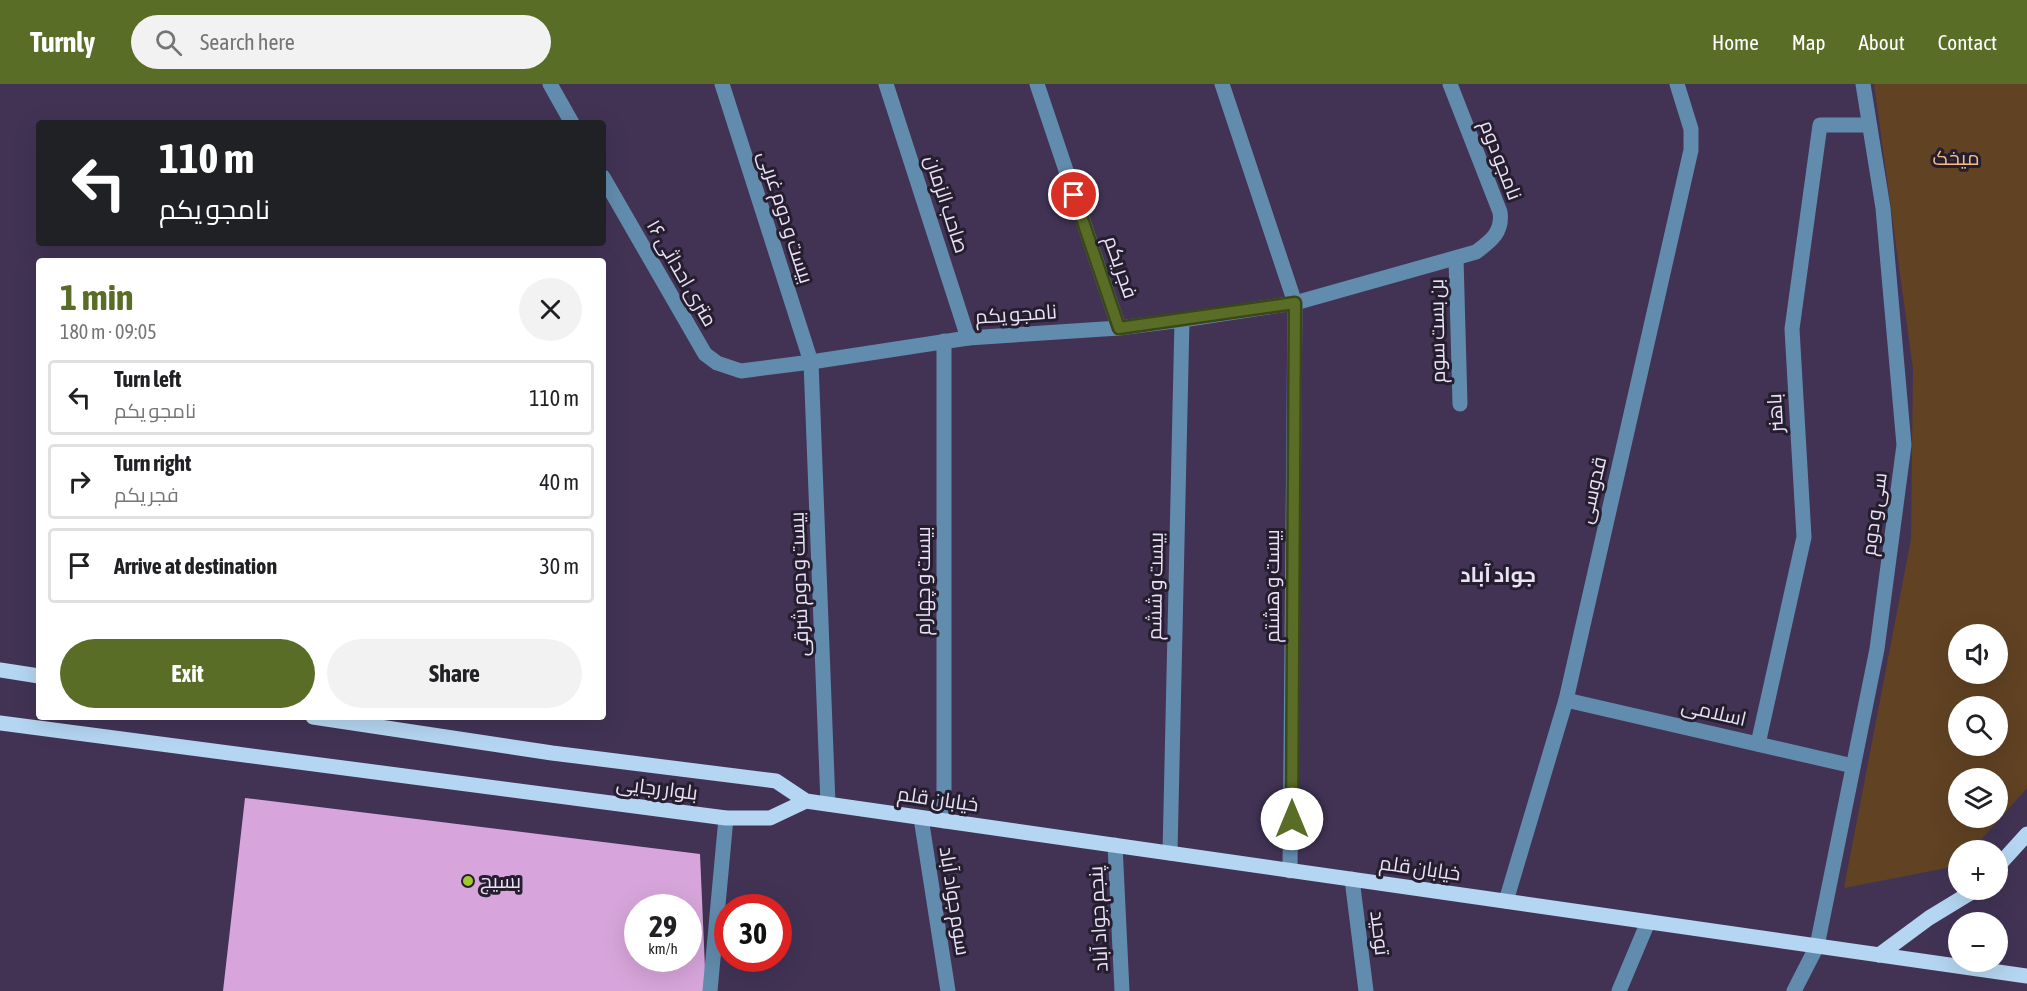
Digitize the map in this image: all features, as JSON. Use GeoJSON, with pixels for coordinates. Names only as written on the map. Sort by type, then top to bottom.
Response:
{"type":"FeatureCollection","features":[{"type":"Feature","properties":{"kind":"main road"},"geometry":{"type":"LineString","coordinates":[[0,670],[36,676]]}},
{"type":"Feature","properties":{"kind":"main road","name":"بلوار رجایی"},"geometry":{"type":"LineString","coordinates":[[333,720],[552,753],[776,781],[806,801]]}},
{"type":"Feature","properties":{"kind":"main road","name":"بلوار رجایی"},"geometry":{"type":"LineString","coordinates":[[0,723],[726,818],[770,818],[806,801]]}},
{"type":"Feature","properties":{"kind":"main road","name":"خیابان قلم"},"geometry":{"type":"LineString","coordinates":[[806,801],[2027,976]]}},
{"type":"Feature","properties":{"kind":"main road"},"geometry":{"type":"LineString","coordinates":[[2008,855],[2027,834]]}},
{"type":"Feature","properties":{"kind":"main road"},"geometry":{"type":"LineString","coordinates":[[1879,955],[1929,918],[1959,900]]}},
{"type":"Feature","properties":{"kind":"street"},"geometry":{"type":"LineString","coordinates":[[550,84],[570,120]]}},
{"type":"Feature","properties":{"kind":"street","name":"بیست و دوم غربی"},"geometry":{"type":"LineString","coordinates":[[722,84],[811,362]]}},
{"type":"Feature","properties":{"kind":"street","name":"صاحب الزمان"},"geometry":{"type":"LineString","coordinates":[[886,84],[968,338]]}},
{"type":"Feature","properties":{"kind":"street","name":"فجر یکم"},"geometry":{"type":"LineString","coordinates":[[1037,84],[1119,328]]}},
{"type":"Feature","properties":{"kind":"street"},"geometry":{"type":"LineString","coordinates":[[1222,84],[1295,303]]}},
{"type":"Feature","properties":{"kind":"street","name":"نامجو دوم"},"geometry":{"type":"LineString","coordinates":[[1450,84],[1500,212],[1501,221],[1498,230],[1493,239],[1483,247]]}},
{"type":"Feature","properties":{"kind":"street","name":"قدوسی"},"geometry":{"type":"LineString","coordinates":[[1506,902],[1566,700],[1691,150],[1691,129],[1677,84]]}},
{"type":"Feature","properties":{"kind":"street","name":"سی و دوم"},"geometry":{"type":"LineString","coordinates":[[1794,991],[1816,946],[1877,649],[1904,445],[1883,208],[1863,84]]}},
{"type":"Feature","properties":{"kind":"street","name":"باهنر"},"geometry":{"type":"LineString","coordinates":[[1758,744],[1804,537],[1791,329],[1820,125],[1868,125]]}},
{"type":"Feature","properties":{"kind":"street","name":"۱۶ متری احداثی"},"geometry":{"type":"LineString","coordinates":[[606,182],[705,354],[717,363],[741,371]]}},
{"type":"Feature","properties":{"kind":"street","name":"نامجو یکم"},"geometry":{"type":"LineString","coordinates":[[741,371],[968,338],[1119,328],[1295,303],[1456,258],[1476,252],[1483,247]]}},
{"type":"Feature","properties":{"kind":"street","name":"بن بست سوم"},"geometry":{"type":"LineString","coordinates":[[1456,258],[1460,404]]}},
{"type":"Feature","properties":{"kind":"street","name":"بیست و هشتم"},"geometry":{"type":"LineString","coordinates":[[1290,871],[1295,303]]}},
{"type":"Feature","properties":{"kind":"street","name":"بیست و ششم"},"geometry":{"type":"LineString","coordinates":[[1170,853],[1182,320]]}},
{"type":"Feature","properties":{"kind":"street","name":"بیست و چهارم"},"geometry":{"type":"LineString","coordinates":[[944,342],[944,821]]}},
{"type":"Feature","properties":{"kind":"street","name":"بیست و دوم شرقی"},"geometry":{"type":"LineString","coordinates":[[811,362],[828,804]]}},
{"type":"Feature","properties":{"kind":"street","name":"اسلامی"},"geometry":{"type":"LineString","coordinates":[[1566,700],[1853,765]]}},
{"type":"Feature","properties":{"kind":"street"},"geometry":{"type":"LineString","coordinates":[[710,991],[726,818]]}},
{"type":"Feature","properties":{"kind":"street","name":"سوم جواد آباد"},"geometry":{"type":"LineString","coordinates":[[921,818],[948,991]]}},
{"type":"Feature","properties":{"kind":"street","name":"پنجم جواد آباد"},"geometry":{"type":"LineString","coordinates":[[1115,845],[1122,991]]}},
{"type":"Feature","properties":{"kind":"street","name":"توحید"},"geometry":{"type":"LineString","coordinates":[[1352,879],[1366,991]]}},
{"type":"Feature","properties":{"kind":"street"},"geometry":{"type":"LineString","coordinates":[[1619,991],[1648,922]]}},
{"type":"Feature","properties":{"kind":"green space","name":"میخک"},"geometry":{"type":"Polygon","coordinates":[[[1874,84],[2027,84],[2027,788],[2008,809],[2008,768],[1948,768],[1948,828],[1992,828],[1981,840],[1948,840],[1948,868],[1844,888],[1911,539],[1913,369],[1874,84]]]}},
{"type":"Feature","properties":{"kind":"building","name":"بسیج"},"geometry":{"type":"Polygon","coordinates":[[[245,798],[700,854],[702,894],[624,894],[624,972],[702,972],[702,900],[706,991],[223,991],[245,798]]]}},
{"type":"Feature","properties":{"kind":"place","name":"بسیج"},"geometry":{"type":"Point","coordinates":[468,881]}},
{"type":"Feature","properties":{"kind":"district","name":"جواد آباد"},"geometry":{"type":"Point","coordinates":[1498,575]}},
{"type":"Feature","properties":{"kind":"route"},"geometry":{"type":"LineString","coordinates":[[1074,195],[1119,328],[1295,303],[1292,819]]}}]}
